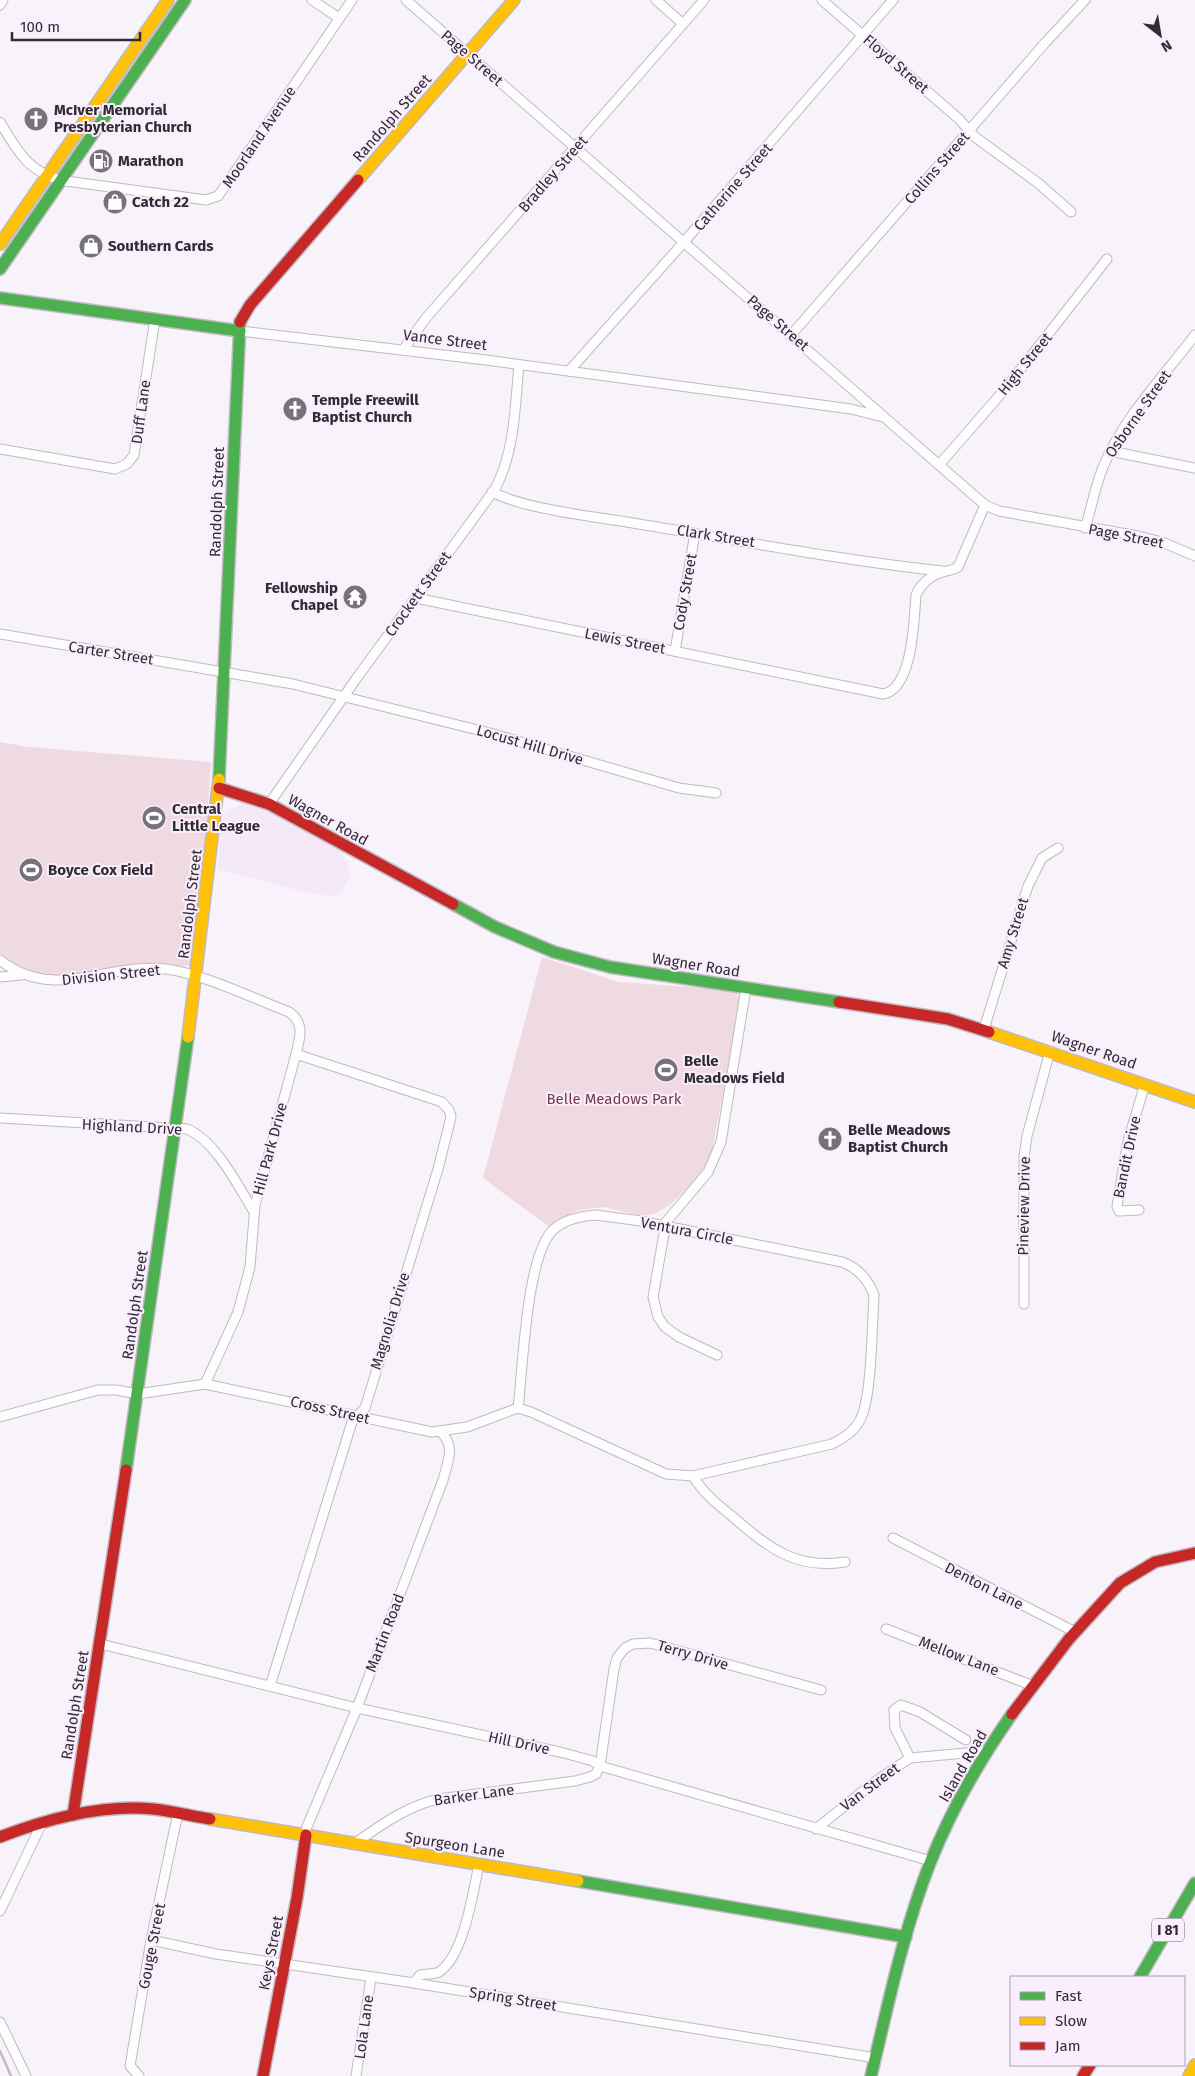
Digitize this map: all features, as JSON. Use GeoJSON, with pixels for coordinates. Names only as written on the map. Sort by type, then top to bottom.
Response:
{"type":"FeatureCollection","features":[{"type":"Feature","properties":{"kind":"main road"},"geometry":{"type":"LineString","coordinates":[[0,244],[168,0]]}},
{"type":"Feature","properties":{"kind":"main road"},"geometry":{"type":"LineString","coordinates":[[0,269],[64,181],[185,0]]}},
{"type":"Feature","properties":{"kind":"main road","name":"Randolph Street"},"geometry":{"type":"LineString","coordinates":[[73,1815],[101,1644],[138,1394],[196,976],[218,788],[223,672],[230,578],[240,320],[250,305],[514,0]]}},
{"type":"Feature","properties":{"kind":"main road","name":"Vance Street"},"geometry":{"type":"LineString","coordinates":[[0,298],[240,330]]}},
{"type":"Feature","properties":{"kind":"main road","name":"Wagner Road"},"geometry":{"type":"LineString","coordinates":[[218,788],[269,804],[460,910],[554,952],[610,967],[948,1019],[1050,1051],[1195,1102]]}},
{"type":"Feature","properties":{"kind":"main road","name":"Island Road"},"geometry":{"type":"LineString","coordinates":[[871,2076],[906,1937],[931,1861],[941,1835],[988,1751],[1031,1685],[1113,1590],[1133,1573],[1162,1559],[1195,1553]]}},
{"type":"Feature","properties":{"kind":"main road","name":"Spurgeon Lane"},"geometry":{"type":"LineString","coordinates":[[0,1837],[73,1815],[119,1808],[178,1813],[906,1937]]}},
{"type":"Feature","properties":{"kind":"main road","name":"Keys Street"},"geometry":{"type":"LineString","coordinates":[[262,2076],[284,1965],[306,1836]]}},
{"type":"Feature","properties":{"kind":"main road","name":"I 81"},"geometry":{"type":"LineString","coordinates":[[1141,1976],[1195,1883]]}},
{"type":"Feature","properties":{"kind":"main road"},"geometry":{"type":"LineString","coordinates":[[1189,2076],[1195,2065]]}},
{"type":"Feature","properties":{"kind":"street"},"geometry":{"type":"LineString","coordinates":[[0,5],[3,0]]}},
{"type":"Feature","properties":{"kind":"street"},"geometry":{"type":"LineString","coordinates":[[312,0],[339,18]]}},
{"type":"Feature","properties":{"kind":"street","name":"Moorland Avenue"},"geometry":{"type":"LineString","coordinates":[[64,181],[206,200],[215,198],[226,185],[352,0]]}},
{"type":"Feature","properties":{"kind":"street","name":"Page Street"},"geometry":{"type":"LineString","coordinates":[[406,0],[792,334],[939,466],[985,504],[999,511],[1162,542],[1195,556]]}},
{"type":"Feature","properties":{"kind":"street"},"geometry":{"type":"LineString","coordinates":[[656,0],[683,24]]}},
{"type":"Feature","properties":{"kind":"street","name":"Bradley Street"},"geometry":{"type":"LineString","coordinates":[[403,350],[426,318],[704,0]]}},
{"type":"Feature","properties":{"kind":"street","name":"Floyd Street"},"geometry":{"type":"LineString","coordinates":[[822,0],[969,130]]}},
{"type":"Feature","properties":{"kind":"street","name":"Catherine Street"},"geometry":{"type":"LineString","coordinates":[[569,371],[684,242],[893,0]]}},
{"type":"Feature","properties":{"kind":"street","name":"Collins Street"},"geometry":{"type":"LineString","coordinates":[[792,334],[969,130],[1085,1]]}},
{"type":"Feature","properties":{"kind":"street"},"geometry":{"type":"LineString","coordinates":[[0,122],[21,156],[39,172],[64,181]]}},
{"type":"Feature","properties":{"kind":"street"},"geometry":{"type":"LineString","coordinates":[[969,130],[975,137],[1038,183],[1070,212]]}},
{"type":"Feature","properties":{"kind":"street","name":"High Street"},"geometry":{"type":"LineString","coordinates":[[939,466],[1006,388],[1107,260]]}},
{"type":"Feature","properties":{"kind":"street","name":"Duff Lane"},"geometry":{"type":"LineString","coordinates":[[0,449],[115,468],[127,464],[134,455],[155,318]]}},
{"type":"Feature","properties":{"kind":"street","name":"Vance Street"},"geometry":{"type":"LineString","coordinates":[[240,330],[569,371],[851,409],[886,418]]}},
{"type":"Feature","properties":{"kind":"street","name":"Osborne Street"},"geometry":{"type":"LineString","coordinates":[[1085,528],[1098,482],[1110,451],[1144,401],[1195,335]]}},
{"type":"Feature","properties":{"kind":"street","name":"Crockett Street"},"geometry":{"type":"LineString","coordinates":[[269,804],[492,492],[505,467],[519,365]]}},
{"type":"Feature","properties":{"kind":"street"},"geometry":{"type":"LineString","coordinates":[[1110,451],[1195,468]]}},
{"type":"Feature","properties":{"kind":"street","name":"Clark Street"},"geometry":{"type":"LineString","coordinates":[[492,492],[509,500],[876,564],[942,572]]}},
{"type":"Feature","properties":{"kind":"street","name":"Lewis Street"},"geometry":{"type":"LineString","coordinates":[[416,598],[883,694],[897,688],[900,683],[913,638],[916,595],[927,580],[942,572],[953,570],[961,562],[985,504]]}},
{"type":"Feature","properties":{"kind":"street","name":"Cody Street"},"geometry":{"type":"LineString","coordinates":[[675,651],[695,533]]}},
{"type":"Feature","properties":{"kind":"street","name":"Carter Street"},"geometry":{"type":"LineString","coordinates":[[0,634],[293,684],[344,697]]}},
{"type":"Feature","properties":{"kind":"street","name":"Locust Hill Drive"},"geometry":{"type":"LineString","coordinates":[[344,697],[490,733],[679,788],[716,793]]}},
{"type":"Feature","properties":{"kind":"street","name":"Amy Street"},"geometry":{"type":"LineString","coordinates":[[984,1029],[1028,886],[1042,858],[1058,848]]}},
{"type":"Feature","properties":{"kind":"street","name":"Division Street"},"geometry":{"type":"LineString","coordinates":[[0,960],[22,975],[48,981],[68,980],[147,968],[179,971],[196,976]]}},
{"type":"Feature","properties":{"kind":"street"},"geometry":{"type":"LineString","coordinates":[[0,977],[22,975]]}},
{"type":"Feature","properties":{"kind":"street","name":"Hill Park Drive"},"geometry":{"type":"LineString","coordinates":[[196,976],[294,1015],[298,1020],[301,1033],[254,1212],[250,1267],[238,1312],[205,1384]]}},
{"type":"Feature","properties":{"kind":"street"},"geometry":{"type":"LineString","coordinates":[[718,1355],[672,1333],[658,1318],[653,1297],[665,1227],[669,1217],[704,1178],[718,1153],[746,988]]}},
{"type":"Feature","properties":{"kind":"street","name":"Pineview Drive"},"geometry":{"type":"LineString","coordinates":[[1024,1304],[1024,1157],[1050,1051]]}},
{"type":"Feature","properties":{"kind":"street","name":"Magnolia Drive"},"geometry":{"type":"LineString","coordinates":[[270,1686],[352,1422],[364,1408],[438,1169],[451,1117],[449,1110],[442,1102],[296,1054]]}},
{"type":"Feature","properties":{"kind":"street","name":"Bandit Drive"},"geometry":{"type":"LineString","coordinates":[[1138,1210],[1119,1211],[1116,1206],[1128,1141],[1145,1084]]}},
{"type":"Feature","properties":{"kind":"street","name":"Highland Drive"},"geometry":{"type":"LineString","coordinates":[[0,1118],[95,1125],[174,1127],[194,1132],[209,1146],[230,1173],[254,1212]]}},
{"type":"Feature","properties":{"kind":"street","name":"Ventura Circle"},"geometry":{"type":"LineString","coordinates":[[590,1215],[641,1221],[665,1227],[842,1262],[863,1275],[874,1296],[866,1405],[861,1418],[851,1432],[832,1444],[693,1476],[666,1474],[531,1412],[518,1408],[534,1270],[542,1247],[549,1236],[564,1222],[590,1215]]}},
{"type":"Feature","properties":{"kind":"street","name":"Cross Street"},"geometry":{"type":"LineString","coordinates":[[0,1417],[98,1390],[116,1390],[138,1394],[205,1384],[357,1416],[413,1430],[440,1431],[467,1427],[518,1408]]}},
{"type":"Feature","properties":{"kind":"street","name":"Martin Road"},"geometry":{"type":"LineString","coordinates":[[306,1836],[306,1829],[357,1708],[443,1480],[450,1448],[445,1436],[440,1431]]}},
{"type":"Feature","properties":{"kind":"street"},"geometry":{"type":"LineString","coordinates":[[693,1476],[706,1494],[775,1550],[808,1563],[826,1565],[845,1562]]}},
{"type":"Feature","properties":{"kind":"street","name":"Denton Lane"},"geometry":{"type":"LineString","coordinates":[[893,1538],[1075,1632]]}},
{"type":"Feature","properties":{"kind":"street","name":"Mellow Lane"},"geometry":{"type":"LineString","coordinates":[[886,1629],[1031,1685]]}},
{"type":"Feature","properties":{"kind":"street","name":"Terry Drive"},"geometry":{"type":"LineString","coordinates":[[600,1766],[615,1663],[620,1653],[633,1644],[650,1642],[822,1690]]}},
{"type":"Feature","properties":{"kind":"street","name":"Hill Drive"},"geometry":{"type":"LineString","coordinates":[[101,1644],[357,1708],[560,1752],[593,1761],[600,1766],[931,1861]]}},
{"type":"Feature","properties":{"kind":"street"},"geometry":{"type":"LineString","coordinates":[[910,1758],[895,1728],[894,1710],[897,1707],[905,1706],[966,1740]]}},
{"type":"Feature","properties":{"kind":"street","name":"Van Street"},"geometry":{"type":"LineString","coordinates":[[816,1828],[873,1783],[910,1758],[988,1751]]}},
{"type":"Feature","properties":{"kind":"street","name":"Barker Lane"},"geometry":{"type":"LineString","coordinates":[[354,1844],[401,1812],[418,1804],[438,1799],[583,1779],[596,1774],[600,1766]]}},
{"type":"Feature","properties":{"kind":"street","name":"Gouge Street"},"geometry":{"type":"LineString","coordinates":[[138,2076],[130,2066],[151,1940],[178,1813]]}},
{"type":"Feature","properties":{"kind":"street"},"geometry":{"type":"LineString","coordinates":[[0,1911],[42,1823]]}},
{"type":"Feature","properties":{"kind":"street"},"geometry":{"type":"LineString","coordinates":[[414,1983],[420,1975],[435,1974],[440,1971],[454,1955],[470,1908],[479,1864]]}},
{"type":"Feature","properties":{"kind":"street","name":"Spring Street"},"geometry":{"type":"LineString","coordinates":[[151,1940],[216,1954],[414,1983],[876,2058]]}},
{"type":"Feature","properties":{"kind":"street","name":"Lola Lane"},"geometry":{"type":"LineString","coordinates":[[356,2076],[371,1978]]}},
{"type":"Feature","properties":{"kind":"street"},"geometry":{"type":"LineString","coordinates":[[0,2022],[26,2076]]}},
{"type":"Feature","properties":{"kind":"shaded area"},"geometry":{"type":"Polygon","coordinates":[[[247,803],[261,804],[342,851],[351,874],[338,897],[304,892],[218,869],[221,822],[229,810],[247,803]]]}},
{"type":"Feature","properties":{"kind":"green space"},"geometry":{"type":"Polygon","coordinates":[[[0,742],[28,747],[211,762],[203,881],[192,964],[173,967],[139,964],[52,976],[35,973],[0,953],[0,742]]]}},
{"type":"Feature","properties":{"kind":"green space","name":"Belle Meadows Park"},"geometry":{"type":"Polygon","coordinates":[[[542,957],[619,982],[734,990],[739,997],[738,1016],[711,1156],[696,1179],[671,1204],[654,1214],[641,1216],[604,1207],[578,1210],[548,1226],[483,1178],[542,957]]]}},
{"type":"Feature","properties":{"kind":"railway"},"geometry":{"type":"LineString","coordinates":[[0,2051],[11,2076]]}},
{"type":"Feature","properties":{"kind":"traffic: fast"},"geometry":{"type":"LineString","coordinates":[[0,269],[185,0]]}},
{"type":"Feature","properties":{"kind":"traffic: fast"},"geometry":{"type":"LineString","coordinates":[[0,298],[240,331]]}},
{"type":"Feature","properties":{"kind":"traffic: fast"},"geometry":{"type":"LineString","coordinates":[[219,779],[240,322]]}},
{"type":"Feature","properties":{"kind":"traffic: fast"},"geometry":{"type":"LineString","coordinates":[[453,904],[495,927],[554,952],[610,967],[839,1002]]}},
{"type":"Feature","properties":{"kind":"traffic: fast"},"geometry":{"type":"LineString","coordinates":[[126,1470],[188,1037]]}},
{"type":"Feature","properties":{"kind":"traffic: fast"},"geometry":{"type":"LineString","coordinates":[[871,2076],[904,1942],[930,1863],[966,1786],[1012,1714]]}},
{"type":"Feature","properties":{"kind":"traffic: fast"},"geometry":{"type":"LineString","coordinates":[[578,1881],[906,1937]]}},
{"type":"Feature","properties":{"kind":"traffic: fast"},"geometry":{"type":"LineString","coordinates":[[1141,1976],[1195,1883]]}},
{"type":"Feature","properties":{"kind":"traffic: slow"},"geometry":{"type":"LineString","coordinates":[[0,244],[168,0]]}},
{"type":"Feature","properties":{"kind":"traffic: slow"},"geometry":{"type":"LineString","coordinates":[[358,180],[514,0]]}},
{"type":"Feature","properties":{"kind":"traffic: slow"},"geometry":{"type":"LineString","coordinates":[[188,1037],[219,779]]}},
{"type":"Feature","properties":{"kind":"traffic: slow"},"geometry":{"type":"LineString","coordinates":[[989,1032],[1195,1102]]}},
{"type":"Feature","properties":{"kind":"traffic: slow"},"geometry":{"type":"LineString","coordinates":[[210,1819],[578,1881]]}},
{"type":"Feature","properties":{"kind":"traffic: slow"},"geometry":{"type":"LineString","coordinates":[[1189,2076],[1195,2065]]}},
{"type":"Feature","properties":{"kind":"traffic: jam"},"geometry":{"type":"LineString","coordinates":[[240,322],[250,305],[358,180]]}},
{"type":"Feature","properties":{"kind":"traffic: jam"},"geometry":{"type":"LineString","coordinates":[[219,788],[269,804],[453,904]]}},
{"type":"Feature","properties":{"kind":"traffic: jam"},"geometry":{"type":"LineString","coordinates":[[839,1002],[948,1019],[989,1032]]}},
{"type":"Feature","properties":{"kind":"traffic: jam"},"geometry":{"type":"LineString","coordinates":[[73,1815],[126,1470]]}},
{"type":"Feature","properties":{"kind":"traffic: jam"},"geometry":{"type":"LineString","coordinates":[[1012,1714],[1069,1639],[1120,1583],[1155,1562],[1195,1553]]}},
{"type":"Feature","properties":{"kind":"traffic: jam"},"geometry":{"type":"LineString","coordinates":[[0,1837],[37,1824],[75,1814],[114,1809],[153,1809],[210,1819]]}},
{"type":"Feature","properties":{"kind":"traffic: jam"},"geometry":{"type":"LineString","coordinates":[[263,2076],[297,1898],[306,1835]]}},
{"type":"Feature","properties":{"kind":"traffic: jam"},"geometry":{"type":"LineString","coordinates":[[1083,2076],[1089,2066]]}},
{"type":"Feature","properties":{"kind":"place","name":"McIver Memorial Presbyterian Church"},"geometry":{"type":"Point","coordinates":[36,119]}},
{"type":"Feature","properties":{"kind":"place","name":"Marathon"},"geometry":{"type":"Point","coordinates":[101,161]}},
{"type":"Feature","properties":{"kind":"place","name":"Catch 22"},"geometry":{"type":"Point","coordinates":[115,202]}},
{"type":"Feature","properties":{"kind":"place","name":"Southern Cards"},"geometry":{"type":"Point","coordinates":[91,246]}},
{"type":"Feature","properties":{"kind":"place","name":"Temple Freewill Baptist Church"},"geometry":{"type":"Point","coordinates":[295,409]}},
{"type":"Feature","properties":{"kind":"place","name":"Fellowship Chapel"},"geometry":{"type":"Point","coordinates":[355,597]}},
{"type":"Feature","properties":{"kind":"place","name":"Central Little League"},"geometry":{"type":"Point","coordinates":[154,818]}},
{"type":"Feature","properties":{"kind":"place","name":"Boyce Cox Field"},"geometry":{"type":"Point","coordinates":[31,870]}},
{"type":"Feature","properties":{"kind":"place","name":"Belle Meadows Field"},"geometry":{"type":"Point","coordinates":[666,1070]}},
{"type":"Feature","properties":{"kind":"place","name":"Belle Meadows Baptist Church"},"geometry":{"type":"Point","coordinates":[830,1139]}}]}
